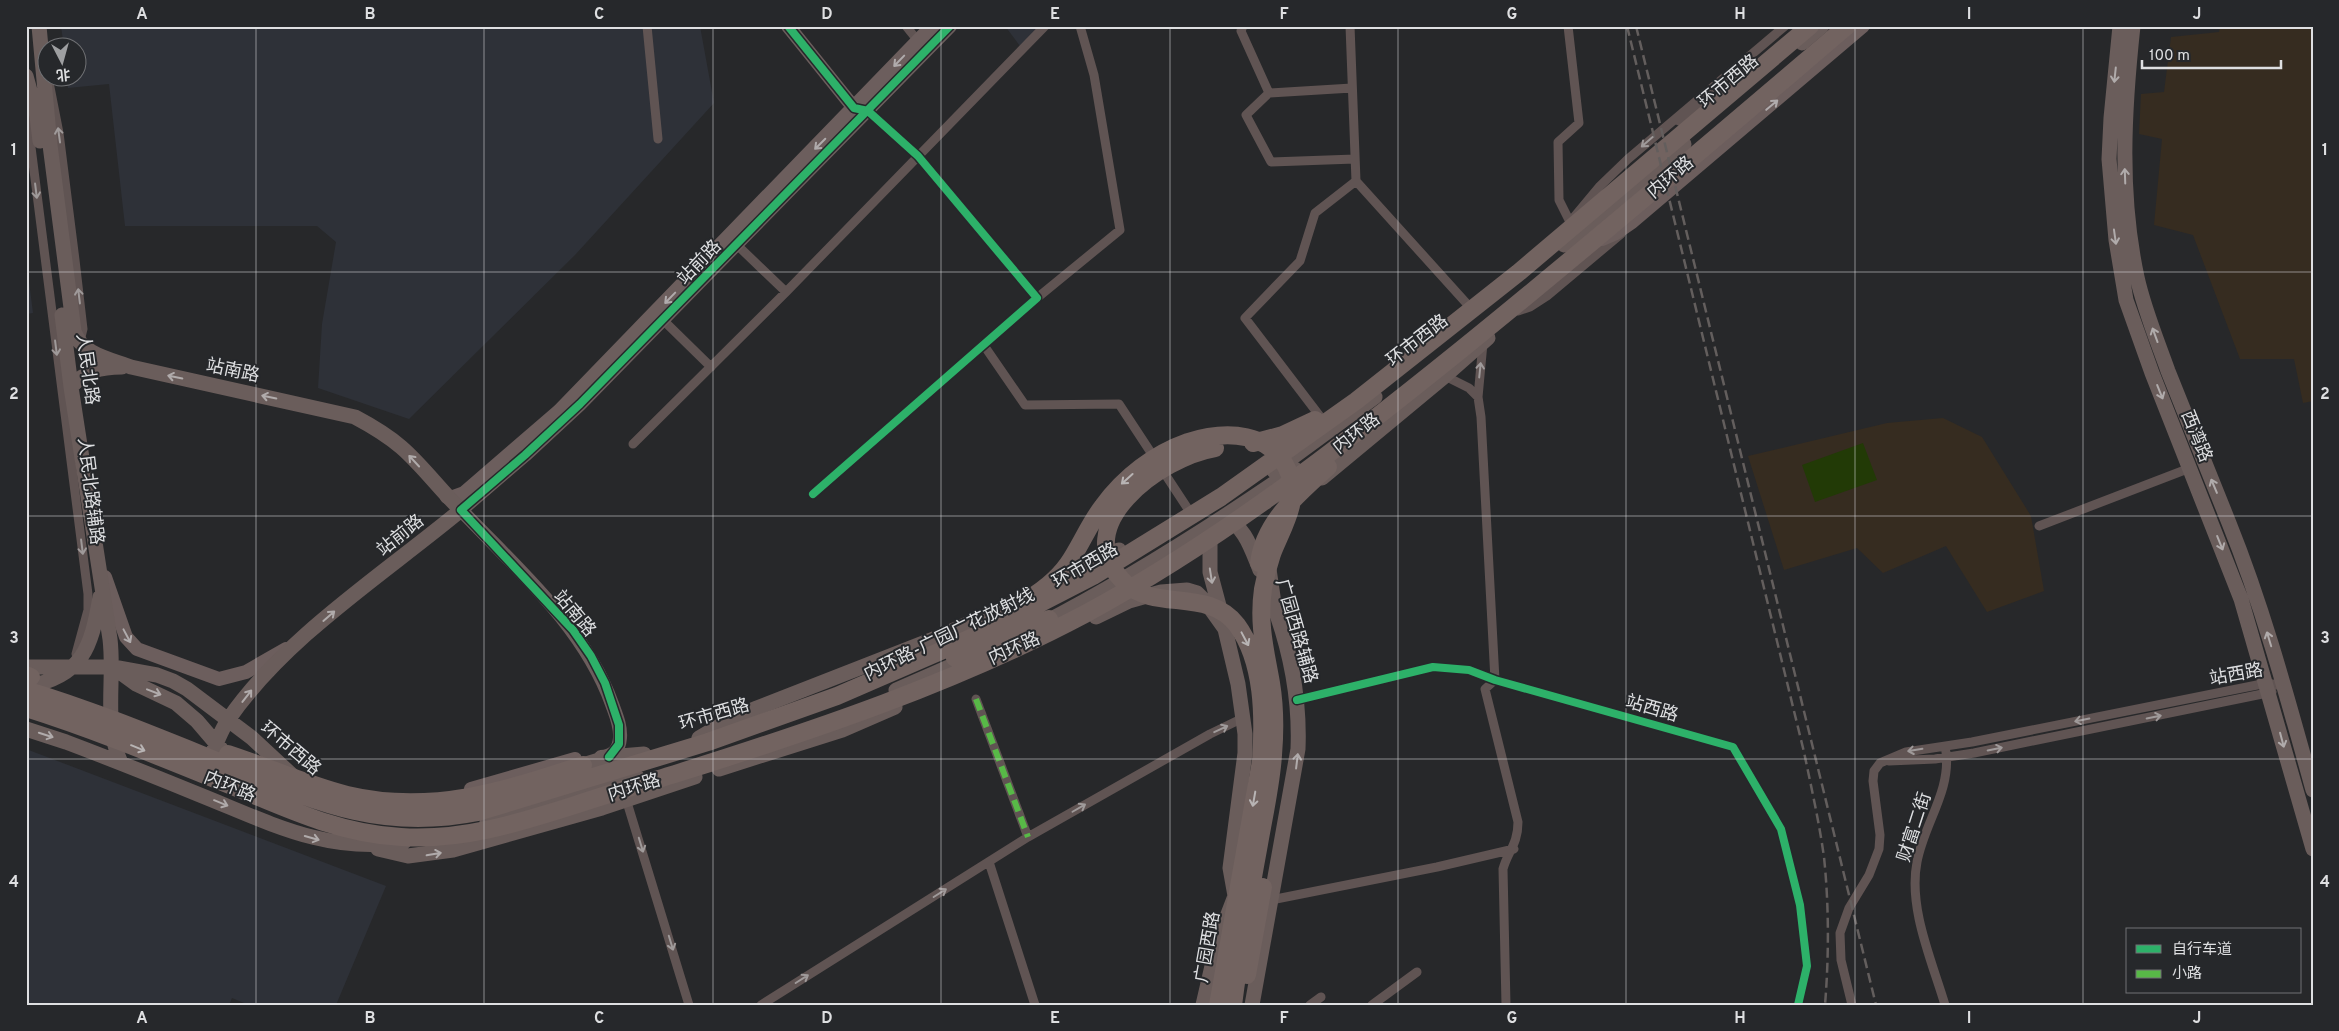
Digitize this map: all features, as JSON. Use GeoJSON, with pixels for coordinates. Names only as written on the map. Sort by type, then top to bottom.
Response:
{"type":"FeatureCollection","features":[{"type":"Feature","properties":{"kind":"highway"},"geometry":{"type":"LineString","coordinates":[[1703,105],[1794,26]]}},
{"type":"Feature","properties":{"kind":"highway","name":"内环路"},"geometry":{"type":"LineString","coordinates":[[27,679],[98,714],[317,802],[366,815],[398,819],[437,818],[478,812],[651,755],[760,725],[846,693],[944,651],[1027,612],[1093,576],[1221,497],[1375,387],[1518,273],[1810,26]]}},
{"type":"Feature","properties":{"kind":"highway","name":"内环路"},"geometry":{"type":"LineString","coordinates":[[26,708],[132,745],[308,818],[347,830],[414,838],[466,835],[546,814],[803,733],[877,707],[1006,652],[1079,617],[1150,576],[1211,519],[1305,472],[1517,304],[1847,26]]}},
{"type":"Feature","properties":{"kind":"highway"},"geometry":{"type":"LineString","coordinates":[[1241,1005],[1276,808],[1284,743],[1282,688],[1258,584],[1264,541],[1278,517],[1300,493],[1517,304]]}},
{"type":"Feature","properties":{"kind":"highway","name":"内环路"},"geometry":{"type":"LineString","coordinates":[[1216,1005],[1261,760],[1262,722],[1258,685],[1248,644],[1236,624],[1226,614],[1200,603],[1153,596],[1135,590],[1121,578],[1113,566],[1107,548],[1107,539],[1114,515],[1132,492],[1158,471],[1198,452],[1271,440],[1375,387]]}},
{"type":"Feature","properties":{"kind":"highway","name":"内环路-广园广花放射线"},"geometry":{"type":"LineString","coordinates":[[651,755],[892,664],[1017,605],[1032,597],[1056,577],[1067,565],[1094,519],[1111,495],[1150,461],[1186,443],[1206,438],[1240,435],[1257,440],[1272,449],[1286,466],[1290,474],[1292,493],[1286,522],[1272,555],[1262,596],[1260,629],[1273,705],[1273,757],[1239,953],[1234,1005]]}},
{"type":"Feature","properties":{"kind":"highway"},"geometry":{"type":"LineString","coordinates":[[580,793],[702,745],[842,704],[1021,631],[1097,596],[1211,519]]}},
{"type":"Feature","properties":{"kind":"highway"},"geometry":{"type":"LineString","coordinates":[[98,714],[204,745],[320,787],[367,799],[404,803],[439,802],[509,788],[583,765]]}},
{"type":"Feature","properties":{"kind":"main road","name":"环市西路"},"geometry":{"type":"LineString","coordinates":[[1309,453],[1359,410],[1502,296],[1822,26]]}},
{"type":"Feature","properties":{"kind":"main road","name":"环市西路"},"geometry":{"type":"LineString","coordinates":[[1671,152],[1702,153],[1791,67],[1839,26]]}},
{"type":"Feature","properties":{"kind":"main road","name":"西湾路"},"geometry":{"type":"LineString","coordinates":[[2120,26],[2109,137],[2111,201],[2116,240],[2131,315],[2242,599],[2313,849]]}},
{"type":"Feature","properties":{"kind":"main road","name":"西湾路"},"geometry":{"type":"LineString","coordinates":[[2133,26],[2124,136],[2127,207],[2137,276],[2147,315],[2247,572],[2313,790]]}},
{"type":"Feature","properties":{"kind":"main road","name":"人民北路"},"geometry":{"type":"LineString","coordinates":[[26,76],[37,116],[55,299],[71,387],[77,463],[102,586],[113,667],[110,724],[121,763]]}},
{"type":"Feature","properties":{"kind":"main road","name":"人民北路"},"geometry":{"type":"LineString","coordinates":[[46,88],[67,237],[74,331],[80,344]]}},
{"type":"Feature","properties":{"kind":"main road","name":"环市西路"},"geometry":{"type":"LineString","coordinates":[[26,729],[66,742],[266,822],[319,840],[369,845],[408,843],[474,826],[734,748],[823,718],[918,681],[994,647],[1102,592],[1372,411],[1428,367],[1517,304],[1576,249],[1629,190]]}},
{"type":"Feature","properties":{"kind":"main road"},"geometry":{"type":"LineString","coordinates":[[1203,1005],[1218,940],[1235,896],[1230,868],[1245,753],[1243,718],[1225,628],[1210,572],[1211,519],[1322,419],[1468,305],[1570,222]]}},
{"type":"Feature","properties":{"kind":"main road"},"geometry":{"type":"LineString","coordinates":[[1275,610],[1266,548],[1270,526],[1278,516],[1483,343],[1517,304],[1616,233]]}},
{"type":"Feature","properties":{"kind":"main road","name":"站南路"},"geometry":{"type":"LineString","coordinates":[[80,344],[98,354],[130,367],[355,417],[386,434],[401,446],[461,510]]}},
{"type":"Feature","properties":{"kind":"main road"},"geometry":{"type":"LineString","coordinates":[[71,387],[83,375],[98,368],[130,367]]}},
{"type":"Feature","properties":{"kind":"main road"},"geometry":{"type":"LineString","coordinates":[[1309,453],[1358,448]]}},
{"type":"Feature","properties":{"kind":"main road","name":"站前路"},"geometry":{"type":"LineString","coordinates":[[198,794],[216,744],[228,720],[268,673],[304,638],[347,601],[461,510]]}},
{"type":"Feature","properties":{"kind":"main road"},"geometry":{"type":"LineString","coordinates":[[702,745],[733,718],[904,651],[1001,610],[1088,568],[1183,518]]}},
{"type":"Feature","properties":{"kind":"main road","name":"环市西路"},"geometry":{"type":"LineString","coordinates":[[27,679],[71,668],[113,667],[156,675],[174,681],[187,689],[252,738],[306,787],[332,799],[366,808],[407,812],[446,809],[491,801],[651,755],[702,745],[753,723],[968,645],[1080,590],[1183,518],[1211,519]]}},
{"type":"Feature","properties":{"kind":"main road","name":"广园西路辅路"},"geometry":{"type":"LineString","coordinates":[[1211,519],[1236,524],[1248,542],[1275,610],[1297,700],[1299,736],[1296,770],[1252,1005]]}},
{"type":"Feature","properties":{"kind":"main road"},"geometry":{"type":"LineString","coordinates":[[71,668],[88,649],[102,586]]}},
{"type":"Feature","properties":{"kind":"main road"},"geometry":{"type":"LineString","coordinates":[[113,667],[136,684],[176,703],[197,721],[239,771],[255,785],[288,804],[310,813],[365,826],[408,843],[428,855],[472,846],[602,808],[842,730],[1001,664],[1129,601],[1175,589],[1187,590],[1197,594],[1225,628]]}},
{"type":"Feature","properties":{"kind":"main road"},"geometry":{"type":"LineString","coordinates":[[1001,610],[1008,627]]}},
{"type":"Feature","properties":{"kind":"main road"},"geometry":{"type":"LineString","coordinates":[[994,647],[1001,664]]}},
{"type":"Feature","properties":{"kind":"main road"},"geometry":{"type":"LineString","coordinates":[[904,651],[910,666]]}},
{"type":"Feature","properties":{"kind":"main road"},"geometry":{"type":"LineString","coordinates":[[26,700],[56,710],[75,721],[78,727],[76,738],[73,741],[66,742]]}},
{"type":"Feature","properties":{"kind":"main road"},"geometry":{"type":"LineString","coordinates":[[583,765],[609,756],[651,755]]}},
{"type":"Feature","properties":{"kind":"main road"},"geometry":{"type":"LineString","coordinates":[[244,812],[255,785]]}},
{"type":"Feature","properties":{"kind":"main road"},"geometry":{"type":"LineString","coordinates":[[244,812],[288,804]]}},
{"type":"Feature","properties":{"kind":"main road"},"geometry":{"type":"LineString","coordinates":[[407,812],[408,843]]}},
{"type":"Feature","properties":{"kind":"main road"},"geometry":{"type":"LineString","coordinates":[[266,822],[310,813]]}},
{"type":"Feature","properties":{"kind":"main road","name":"广园西路"},"geometry":{"type":"LineString","coordinates":[[1216,1005],[1235,896]]}},
{"type":"Feature","properties":{"kind":"main road","name":"广园西路"},"geometry":{"type":"LineString","coordinates":[[1234,1005],[1248,926],[1266,929]]}},
{"type":"Feature","properties":{"kind":"street"},"geometry":{"type":"LineString","coordinates":[[647,26],[658,139]]}},
{"type":"Feature","properties":{"kind":"street"},"geometry":{"type":"LineString","coordinates":[[788,26],[861,110],[918,156],[1037,298]]}},
{"type":"Feature","properties":{"kind":"street"},"geometry":{"type":"LineString","coordinates":[[906,26],[918,41]]}},
{"type":"Feature","properties":{"kind":"street","name":"站前路"},"geometry":{"type":"LineString","coordinates":[[461,510],[552,432],[737,245],[861,110],[932,26]]}},
{"type":"Feature","properties":{"kind":"street","name":"站前路"},"geometry":{"type":"LineString","coordinates":[[447,497],[464,493],[559,411],[861,110],[950,26]]}},
{"type":"Feature","properties":{"kind":"street"},"geometry":{"type":"LineString","coordinates":[[633,444],[786,292],[1045,26]]}},
{"type":"Feature","properties":{"kind":"street"},"geometry":{"type":"LineString","coordinates":[[813,494],[983,344],[1120,230],[1094,75],[1080,26]]}},
{"type":"Feature","properties":{"kind":"street"},"geometry":{"type":"LineString","coordinates":[[1243,26],[1241,31],[1269,93]]}},
{"type":"Feature","properties":{"kind":"street"},"geometry":{"type":"LineString","coordinates":[[1350,26],[1356,181],[1468,305]]}},
{"type":"Feature","properties":{"kind":"street"},"geometry":{"type":"LineString","coordinates":[[1568,26],[1579,123],[1558,142],[1560,200],[1570,222]]}},
{"type":"Feature","properties":{"kind":"street"},"geometry":{"type":"LineString","coordinates":[[1570,222],[1629,190],[1648,165],[1671,152],[1785,26]]}},
{"type":"Feature","properties":{"kind":"street"},"geometry":{"type":"LineString","coordinates":[[1681,130],[1802,26]]}},
{"type":"Feature","properties":{"kind":"street"},"geometry":{"type":"LineString","coordinates":[[1702,153],[1801,80],[1864,26]]}},
{"type":"Feature","properties":{"kind":"street"},"geometry":{"type":"LineString","coordinates":[[1791,67],[1801,80]]}},
{"type":"Feature","properties":{"kind":"street"},"geometry":{"type":"LineString","coordinates":[[51,88],[67,237]]}},
{"type":"Feature","properties":{"kind":"street"},"geometry":{"type":"LineString","coordinates":[[1352,88],[1269,93],[1246,115],[1272,162],[1355,159]]}},
{"type":"Feature","properties":{"kind":"street"},"geometry":{"type":"LineString","coordinates":[[1671,152],[1683,119],[1703,105]]}},
{"type":"Feature","properties":{"kind":"street"},"geometry":{"type":"LineString","coordinates":[[1517,304],[1530,307],[1547,296],[1615,240],[1632,222],[1671,152],[1681,130],[1703,105]]}},
{"type":"Feature","properties":{"kind":"street","name":"人民北路辅路"},"geometry":{"type":"LineString","coordinates":[[26,108],[55,299],[77,463],[88,610],[71,668]]}},
{"type":"Feature","properties":{"kind":"street"},"geometry":{"type":"LineString","coordinates":[[1570,222],[1600,186],[1628,159],[1671,152]]}},
{"type":"Feature","properties":{"kind":"street"},"geometry":{"type":"LineString","coordinates":[[1322,419],[1245,318],[1300,261],[1315,213],[1356,181]]}},
{"type":"Feature","properties":{"kind":"street"},"geometry":{"type":"LineString","coordinates":[[1576,249],[1616,233],[1632,222]]}},
{"type":"Feature","properties":{"kind":"street"},"geometry":{"type":"LineString","coordinates":[[737,245],[786,292]]}},
{"type":"Feature","properties":{"kind":"street"},"geometry":{"type":"LineString","coordinates":[[663,320],[711,367]]}},
{"type":"Feature","properties":{"kind":"street"},"geometry":{"type":"LineString","coordinates":[[1483,343],[1478,397],[1481,417],[1495,680],[1485,689],[1518,822],[1518,834],[1514,849],[1505,861],[1502,869],[1506,1005]]}},
{"type":"Feature","properties":{"kind":"street"},"geometry":{"type":"LineString","coordinates":[[983,344],[1026,405],[1119,404],[1183,518]]}},
{"type":"Feature","properties":{"kind":"street"},"geometry":{"type":"LineString","coordinates":[[1428,367],[1442,379],[1468,388],[1478,397]]}},
{"type":"Feature","properties":{"kind":"street"},"geometry":{"type":"LineString","coordinates":[[1358,448],[1372,411]]}},
{"type":"Feature","properties":{"kind":"street"},"geometry":{"type":"LineString","coordinates":[[2039,526],[2190,468]]}},
{"type":"Feature","properties":{"kind":"street","name":"站南路"},"geometry":{"type":"LineString","coordinates":[[461,510],[573,630],[591,656],[605,683],[619,725],[619,744],[609,756]]}},
{"type":"Feature","properties":{"kind":"street"},"geometry":{"type":"LineString","coordinates":[[97,558],[126,637],[131,644],[145,653],[219,679],[246,672],[304,638]]}},
{"type":"Feature","properties":{"kind":"street","name":"站西路"},"geometry":{"type":"LineString","coordinates":[[1297,700],[1433,667],[1469,670],[1495,680],[1733,747],[1781,829],[1800,905],[1807,966],[1798,1005]]}},
{"type":"Feature","properties":{"kind":"street","name":"站西路"},"geometry":{"type":"LineString","coordinates":[[1886,761],[1906,752],[2283,686]]}},
{"type":"Feature","properties":{"kind":"street","name":"站西路"},"geometry":{"type":"LineString","coordinates":[[1886,761],[1947,757],[2268,688]]}},
{"type":"Feature","properties":{"kind":"street"},"geometry":{"type":"LineString","coordinates":[[976,699],[1028,837]]}},
{"type":"Feature","properties":{"kind":"street"},"geometry":{"type":"LineString","coordinates":[[761,1005],[1028,837],[1210,734],[1243,718]]}},
{"type":"Feature","properties":{"kind":"street","name":"财富二街"},"geometry":{"type":"LineString","coordinates":[[1944,1005],[1914,893],[1920,849],[1947,778],[1946,746]]}},
{"type":"Feature","properties":{"kind":"street"},"geometry":{"type":"LineString","coordinates":[[388,811],[413,806],[582,758],[609,756]]}},
{"type":"Feature","properties":{"kind":"street"},"geometry":{"type":"LineString","coordinates":[[1852,1005],[1841,960],[1840,933],[1849,908],[1869,875],[1879,849],[1880,835],[1874,797],[1874,771],[1880,763],[1886,761]]}},
{"type":"Feature","properties":{"kind":"street"},"geometry":{"type":"LineString","coordinates":[[626,799],[689,1005]]}},
{"type":"Feature","properties":{"kind":"street"},"geometry":{"type":"LineString","coordinates":[[1271,900],[1437,867],[1514,849]]}},
{"type":"Feature","properties":{"kind":"street"},"geometry":{"type":"LineString","coordinates":[[989,862],[1035,1005]]}},
{"type":"Feature","properties":{"kind":"street"},"geometry":{"type":"LineString","coordinates":[[1372,1005],[1417,972]]}},
{"type":"Feature","properties":{"kind":"street"},"geometry":{"type":"LineString","coordinates":[[1310,1005],[1321,997]]}},
{"type":"Feature","properties":{"kind":"shaded area"},"geometry":{"type":"Polygon","coordinates":[[[61,26],[700,26],[714,103],[575,255],[409,419],[318,388],[322,324],[336,242],[317,226],[125,226],[109,84],[88,86],[88,38],[63,38],[61,26]]]}},
{"type":"Feature","properties":{"kind":"shaded area"},"geometry":{"type":"Polygon","coordinates":[[[1005,26],[1039,26],[1020,46],[1005,26]]]}},
{"type":"Feature","properties":{"kind":"shaded area"},"geometry":{"type":"Polygon","coordinates":[[[2220,26],[2313,26],[2313,401],[2303,403],[2294,359],[2240,359],[2193,235],[2154,225],[2162,139],[2139,134],[2141,94],[2164,92],[2171,37],[2219,32],[2220,26]]]}},
{"type":"Feature","properties":{"kind":"shaded area"},"geometry":{"type":"Polygon","coordinates":[[[26,258],[33,313],[26,314],[26,258]]]}},
{"type":"Feature","properties":{"kind":"shaded area"},"geometry":{"type":"Polygon","coordinates":[[[1943,418],[1982,437],[2031,516],[2044,591],[1987,612],[1946,546],[1883,573],[1857,548],[1784,570],[1748,456],[1887,423],[1943,418]]]}},
{"type":"Feature","properties":{"kind":"shaded area"},"geometry":{"type":"Polygon","coordinates":[[[26,749],[386,886],[336,1005],[249,1005],[232,998],[229,1005],[26,1005],[26,749]]]}},
{"type":"Feature","properties":{"kind":"green space"},"geometry":{"type":"Polygon","coordinates":[[[1863,443],[1877,480],[1815,502],[1802,465],[1863,443]]]}},
{"type":"Feature","properties":{"kind":"railway"},"geometry":{"type":"LineString","coordinates":[[1627,26],[1804,752],[1815,804],[1824,857],[1828,912],[1825,1005]]}},
{"type":"Feature","properties":{"kind":"railway"},"geometry":{"type":"LineString","coordinates":[[1636,26],[1876,1005]]}},
{"type":"Feature","properties":{"kind":"marked path"},"geometry":{"type":"LineString","coordinates":[[976,699],[1028,837]]}},
{"type":"Feature","properties":{"kind":"cycle path"},"geometry":{"type":"LineString","coordinates":[[788,26],[854,108],[868,111],[918,156],[1037,298],[813,494]]}},
{"type":"Feature","properties":{"kind":"cycle path"},"geometry":{"type":"LineString","coordinates":[[609,757],[619,744],[619,725],[605,683],[591,656],[573,630],[461,510],[580,404],[950,26]]}},
{"type":"Feature","properties":{"kind":"cycle path"},"geometry":{"type":"LineString","coordinates":[[1297,700],[1433,667],[1469,670],[1495,680],[1733,747],[1781,829],[1800,905],[1807,966],[1798,1005]]}}]}
